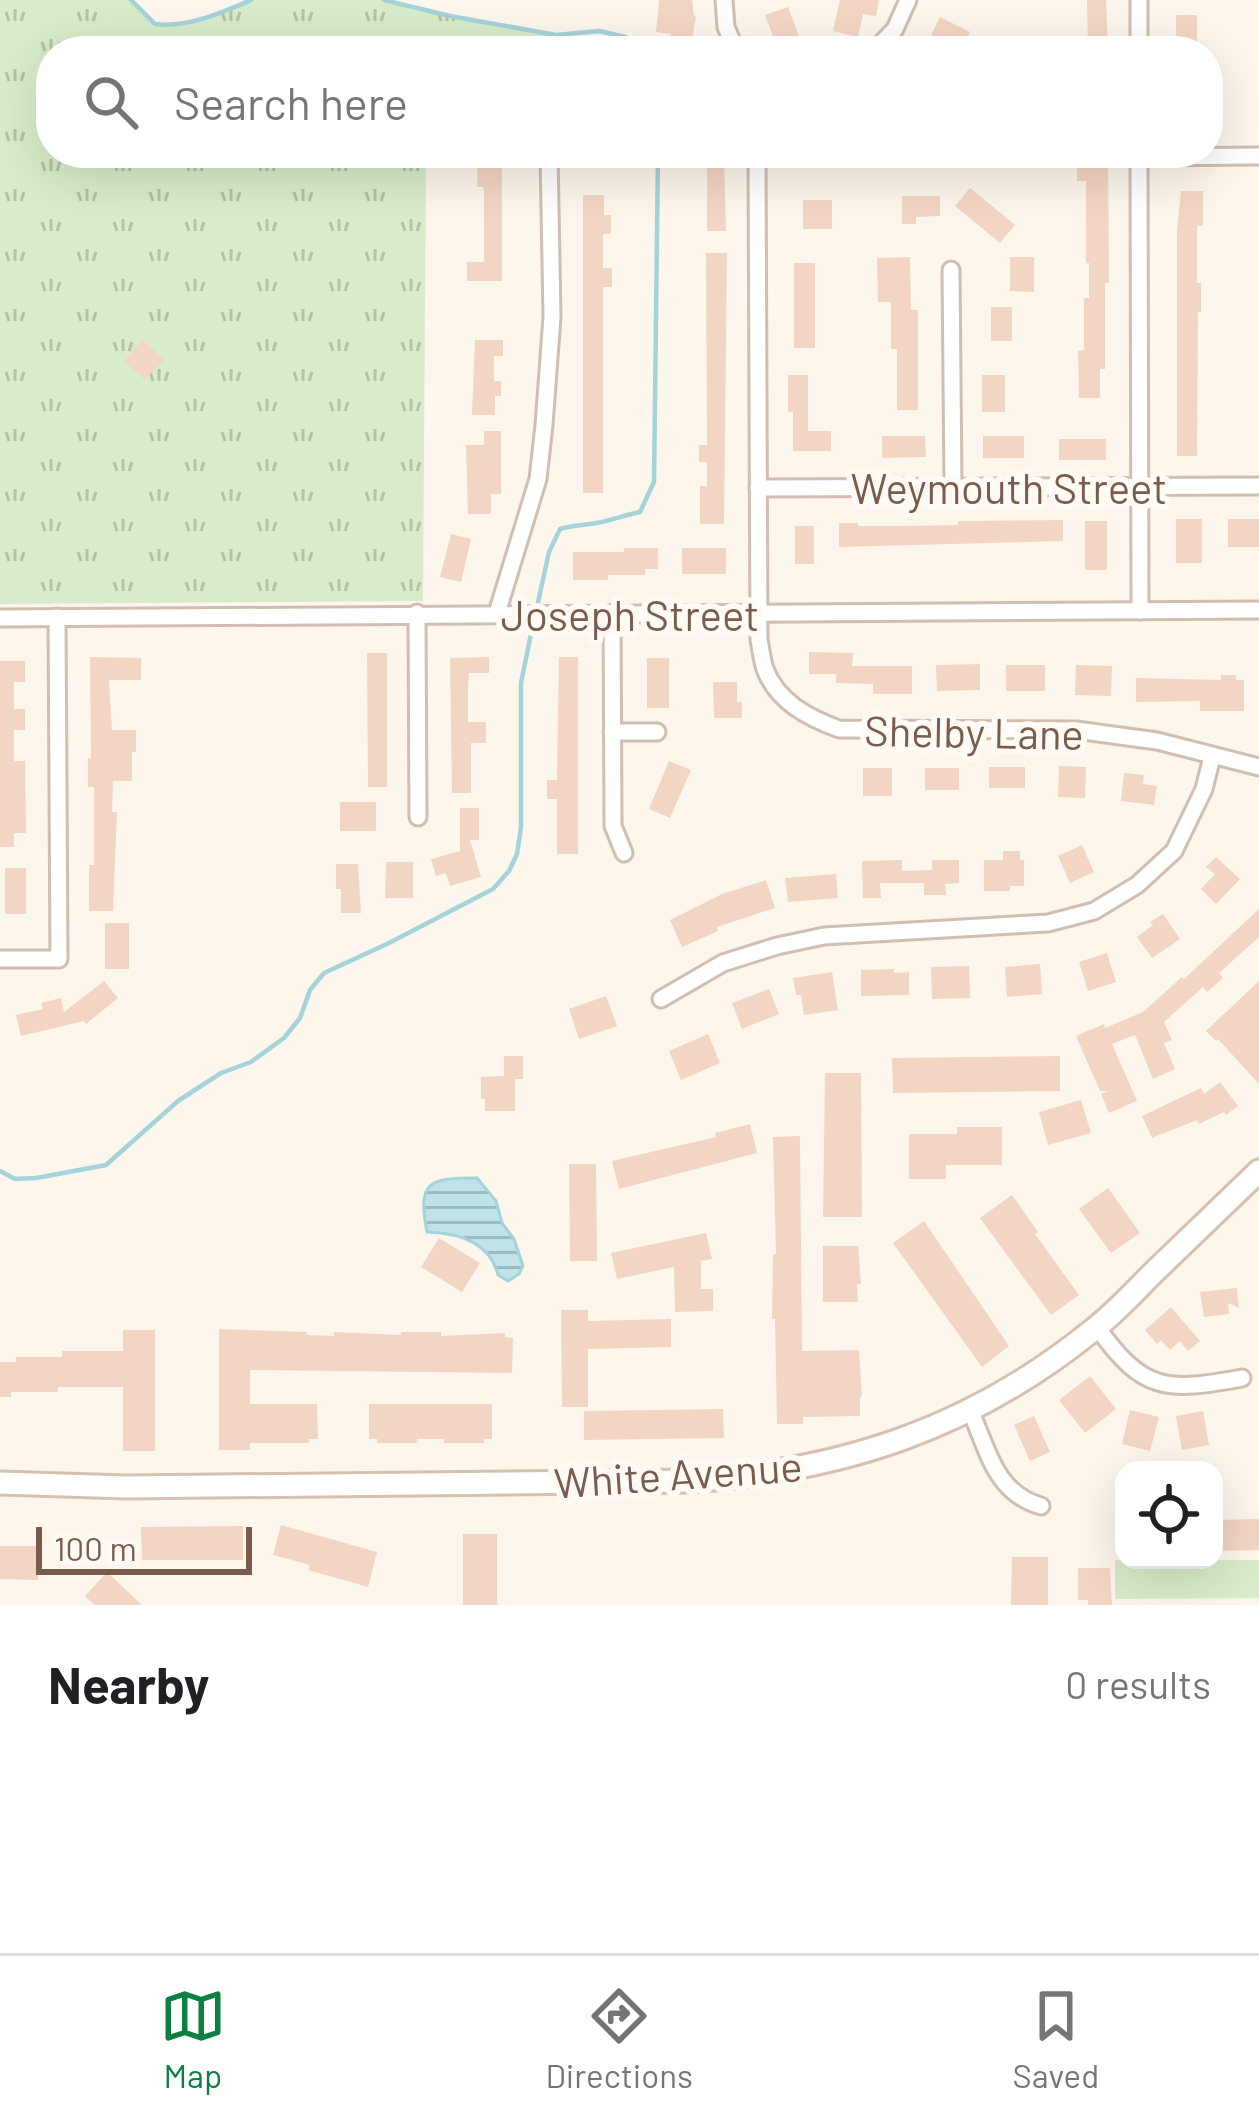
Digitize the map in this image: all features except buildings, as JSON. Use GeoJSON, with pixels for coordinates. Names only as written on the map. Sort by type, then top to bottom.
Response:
{"type":"FeatureCollection","features":[{"type":"Feature","properties":{"kind":"street"},"geometry":{"type":"LineString","coordinates":[[724,0],[730,36]]}},
{"type":"Feature","properties":{"kind":"street"},"geometry":{"type":"LineString","coordinates":[[888,36],[908,0]]}},
{"type":"Feature","properties":{"kind":"street"},"geometry":{"type":"LineString","coordinates":[[1139,0],[1139,36]]}},
{"type":"Feature","properties":{"kind":"street"},"geometry":{"type":"LineString","coordinates":[[1223,156],[1259,156]]}},
{"type":"Feature","properties":{"kind":"street"},"geometry":{"type":"LineString","coordinates":[[497,614],[538,479],[552,317],[549,168]]}},
{"type":"Feature","properties":{"kind":"street","name":"Shelby Lane"},"geometry":{"type":"LineString","coordinates":[[757,168],[759,640],[765,671],[783,697],[807,717],[839,729],[1076,730],[1156,741],[1259,766]]}},
{"type":"Feature","properties":{"kind":"street"},"geometry":{"type":"LineString","coordinates":[[1139,168],[1140,611]]}},
{"type":"Feature","properties":{"kind":"street"},"geometry":{"type":"LineString","coordinates":[[951,270],[953,487]]}},
{"type":"Feature","properties":{"kind":"street","name":"Weymouth Street"},"geometry":{"type":"LineString","coordinates":[[758,488],[1259,486]]}},
{"type":"Feature","properties":{"kind":"street","name":"Joseph Street"},"geometry":{"type":"LineString","coordinates":[[0,618],[1259,610]]}},
{"type":"Feature","properties":{"kind":"street"},"geometry":{"type":"LineString","coordinates":[[417,613],[418,817]]}},
{"type":"Feature","properties":{"kind":"street"},"geometry":{"type":"LineString","coordinates":[[612,614],[614,826],[624,853]]}},
{"type":"Feature","properties":{"kind":"street"},"geometry":{"type":"LineString","coordinates":[[0,959],[59,959],[56,617]]}},
{"type":"Feature","properties":{"kind":"street"},"geometry":{"type":"LineString","coordinates":[[612,732],[657,732]]}},
{"type":"Feature","properties":{"kind":"street"},"geometry":{"type":"LineString","coordinates":[[661,999],[723,963],[824,936],[1048,923],[1094,911],[1137,885],[1174,851],[1204,789],[1212,757]]}},
{"type":"Feature","properties":{"kind":"street","name":"White Avenue"},"geometry":{"type":"LineString","coordinates":[[0,1483],[688,1481],[786,1472],[871,1450],[1005,1392],[1097,1327],[1259,1171]]}},
{"type":"Feature","properties":{"kind":"street"},"geometry":{"type":"LineString","coordinates":[[1097,1327],[1120,1359],[1155,1382],[1210,1384],[1242,1378]]}},
{"type":"Feature","properties":{"kind":"street"},"geometry":{"type":"LineString","coordinates":[[970,1410],[1002,1482],[1021,1500],[1041,1506]]}},
{"type":"Feature","properties":{"kind":"green space"},"geometry":{"type":"Polygon","coordinates":[[[0,0],[131,0],[155,24],[171,26],[251,0],[384,0],[556,35],[36,36],[36,168],[426,168],[423,601],[0,604],[0,0]]]}},
{"type":"Feature","properties":{"kind":"green space"},"geometry":{"type":"Polygon","coordinates":[[[1223,1560],[1259,1560],[1259,1598],[1115,1599],[1115,1569],[1223,1569],[1223,1560]]]}},
{"type":"Feature","properties":{"kind":"water"},"geometry":{"type":"Polygon","coordinates":[[[477,1178],[496,1201],[523,1266],[508,1281],[498,1275],[480,1247],[450,1234],[427,1232],[424,1202],[430,1186],[448,1179],[477,1178]]]}},
{"type":"Feature","properties":{"kind":"waterway"},"geometry":{"type":"LineString","coordinates":[[131,0],[155,24],[167,25],[204,18],[251,0]]}},
{"type":"Feature","properties":{"kind":"waterway"},"geometry":{"type":"LineString","coordinates":[[384,0],[556,35],[599,31],[622,36]]}},
{"type":"Feature","properties":{"kind":"waterway"},"geometry":{"type":"LineString","coordinates":[[537,607],[549,552],[560,529],[640,512],[654,482],[658,168]]}},
{"type":"Feature","properties":{"kind":"waterway"},"geometry":{"type":"LineString","coordinates":[[0,1171],[15,1179],[36,1178],[106,1165],[178,1101],[221,1073],[251,1062],[284,1038],[324,973],[493,889],[517,854],[521,683],[534,619]]}}]}
